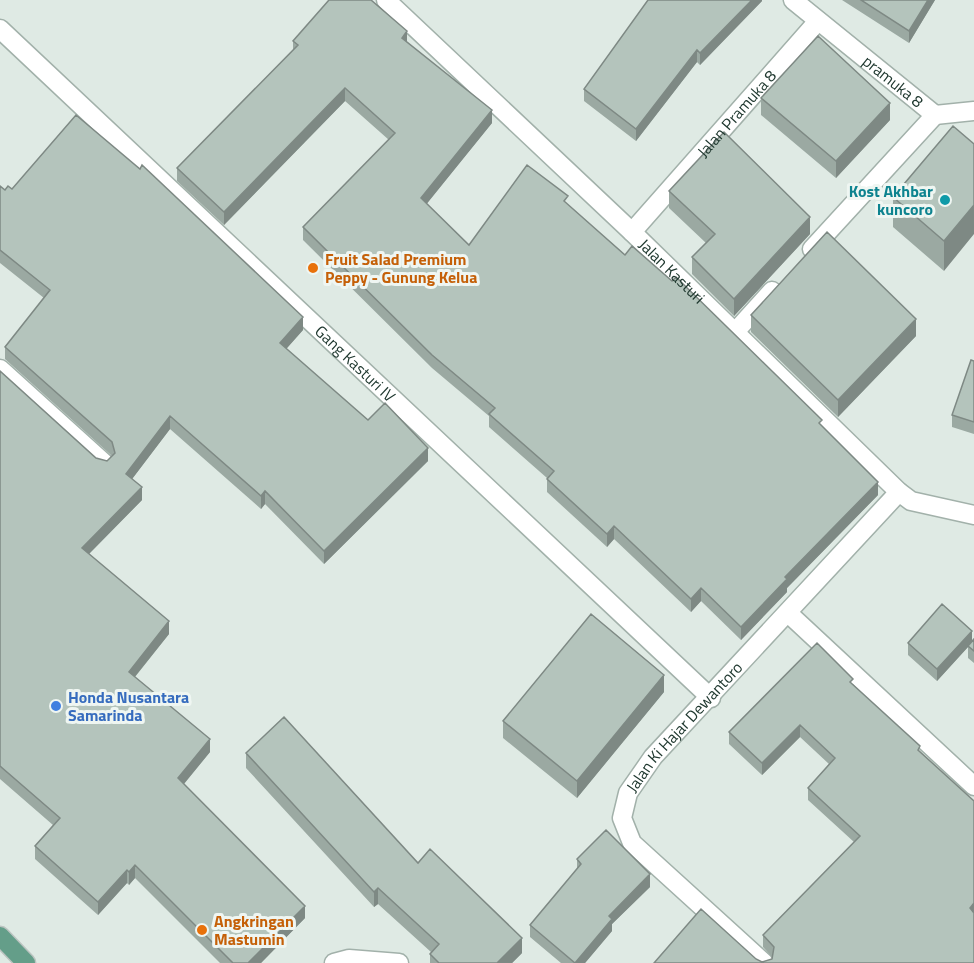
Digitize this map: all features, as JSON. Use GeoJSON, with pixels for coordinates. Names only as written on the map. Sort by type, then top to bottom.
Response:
{"type":"FeatureCollection","features":[{"type":"Feature","properties":{"kind":"main road"},"geometry":{"type":"LineString","coordinates":[[0,936],[26,963]]}},
{"type":"Feature","properties":{"kind":"street","name":"Jalan Kasturi"},"geometry":{"type":"LineString","coordinates":[[386,0],[632,232],[899,492],[911,501],[974,515]]}},
{"type":"Feature","properties":{"kind":"street"},"geometry":{"type":"LineString","coordinates":[[793,0],[818,21]]}},
{"type":"Feature","properties":{"kind":"street","name":"Jalan Pramuka 8"},"geometry":{"type":"LineString","coordinates":[[632,232],[818,21]]}},
{"type":"Feature","properties":{"kind":"street","name":"pramuka 8"},"geometry":{"type":"LineString","coordinates":[[799,263],[935,115],[818,21]]}},
{"type":"Feature","properties":{"kind":"street","name":"Gang Kasturi IV"},"geometry":{"type":"LineString","coordinates":[[0,29],[711,698]]}},
{"type":"Feature","properties":{"kind":"street"},"geometry":{"type":"LineString","coordinates":[[935,115],[974,111]]}},
{"type":"Feature","properties":{"kind":"street"},"geometry":{"type":"LineString","coordinates":[[735,332],[783,280]]}},
{"type":"Feature","properties":{"kind":"street"},"geometry":{"type":"LineString","coordinates":[[0,369],[104,463]]}},
{"type":"Feature","properties":{"kind":"street","name":"Jalan Ki Hajar Dewantoro"},"geometry":{"type":"LineString","coordinates":[[764,963],[632,843],[622,818],[627,793],[653,758],[711,698],[899,492]]}},
{"type":"Feature","properties":{"kind":"street"},"geometry":{"type":"LineString","coordinates":[[788,613],[974,786]]}},
{"type":"Feature","properties":{"kind":"street"},"geometry":{"type":"LineString","coordinates":[[334,963],[349,959],[399,963]]}},
{"type":"Feature","properties":{"kind":"building"},"geometry":{"type":"Polygon","coordinates":[[[329,0],[371,0],[407,31],[402,38],[492,110],[421,198],[469,245],[527,165],[568,196],[564,201],[625,255],[632,246],[672,281],[676,277],[822,420],[819,423],[878,482],[785,577],[787,579],[741,627],[701,588],[691,599],[614,526],[607,534],[547,479],[554,471],[489,414],[495,408],[432,355],[303,227],[395,133],[345,88],[224,212],[177,168],[298,45],[293,41],[329,0]]]}},
{"type":"Feature","properties":{"kind":"building"},"geometry":{"type":"Polygon","coordinates":[[[648,0],[752,0],[700,53],[697,50],[636,129],[584,89],[648,0]]]}},
{"type":"Feature","properties":{"kind":"building"},"geometry":{"type":"Polygon","coordinates":[[[861,0],[928,0],[909,31],[861,0]]]}},
{"type":"Feature","properties":{"kind":"building"},"geometry":{"type":"Polygon","coordinates":[[[818,36],[890,103],[836,161],[761,98],[818,36]]]}},
{"type":"Feature","properties":{"kind":"building"},"geometry":{"type":"Polygon","coordinates":[[[76,115],[140,169],[142,165],[303,317],[280,343],[368,420],[385,403],[428,448],[324,551],[265,491],[261,496],[170,416],[126,474],[142,487],[82,548],[169,621],[129,672],[210,739],[178,778],[305,906],[248,963],[233,963],[135,865],[129,872],[127,870],[98,902],[35,846],[60,818],[0,766],[0,371],[96,458],[107,461],[115,453],[112,442],[5,347],[50,290],[0,250],[0,186],[5,190],[8,186],[12,189],[76,115]]]}},
{"type":"Feature","properties":{"kind":"building"},"geometry":{"type":"Polygon","coordinates":[[[953,126],[974,144],[974,205],[944,241],[893,197],[953,126]]]}},
{"type":"Feature","properties":{"kind":"building"},"geometry":{"type":"Polygon","coordinates":[[[724,132],[810,217],[734,299],[692,257],[715,234],[669,191],[724,132]]]}},
{"type":"Feature","properties":{"kind":"building"},"geometry":{"type":"Polygon","coordinates":[[[827,232],[916,319],[838,400],[751,315],[827,232]]]}},
{"type":"Feature","properties":{"kind":"building"},"geometry":{"type":"Polygon","coordinates":[[[971,360],[974,361],[974,422],[952,415],[971,360]]]}},
{"type":"Feature","properties":{"kind":"building"},"geometry":{"type":"Polygon","coordinates":[[[942,604],[972,631],[937,669],[908,643],[942,604]]]}},
{"type":"Feature","properties":{"kind":"building"},"geometry":{"type":"Polygon","coordinates":[[[591,614],[664,675],[577,781],[503,721],[591,614]]]}},
{"type":"Feature","properties":{"kind":"building"},"geometry":{"type":"Polygon","coordinates":[[[974,639],[974,651],[968,646],[974,639]]]}},
{"type":"Feature","properties":{"kind":"building"},"geometry":{"type":"Polygon","coordinates":[[[817,643],[853,679],[850,682],[920,746],[918,750],[974,801],[974,903],[970,908],[974,913],[974,963],[654,963],[701,909],[756,959],[762,962],[772,959],[774,947],[763,935],[860,836],[808,788],[835,758],[800,725],[762,763],[729,732],[817,643]]]}},
{"type":"Feature","properties":{"kind":"building"},"geometry":{"type":"Polygon","coordinates":[[[284,717],[418,863],[430,849],[522,938],[497,963],[439,963],[430,954],[439,944],[378,888],[374,892],[246,753],[284,717]]]}},
{"type":"Feature","properties":{"kind":"building"},"geometry":{"type":"Polygon","coordinates":[[[606,830],[650,874],[609,916],[612,919],[575,963],[530,925],[581,864],[577,859],[606,830]]]}},
{"type":"Feature","properties":{"kind":"place","name":"Kost Akhbar kuncoro"},"geometry":{"type":"Point","coordinates":[945,200]}},
{"type":"Feature","properties":{"kind":"place","name":"Fruit Salad Premium Peppy - Gunung Kelua"},"geometry":{"type":"Point","coordinates":[313,268]}},
{"type":"Feature","properties":{"kind":"place","name":"Honda Nusantara Samarinda"},"geometry":{"type":"Point","coordinates":[56,706]}},
{"type":"Feature","properties":{"kind":"place","name":"Angkringan Mastumin"},"geometry":{"type":"Point","coordinates":[202,930]}}]}
